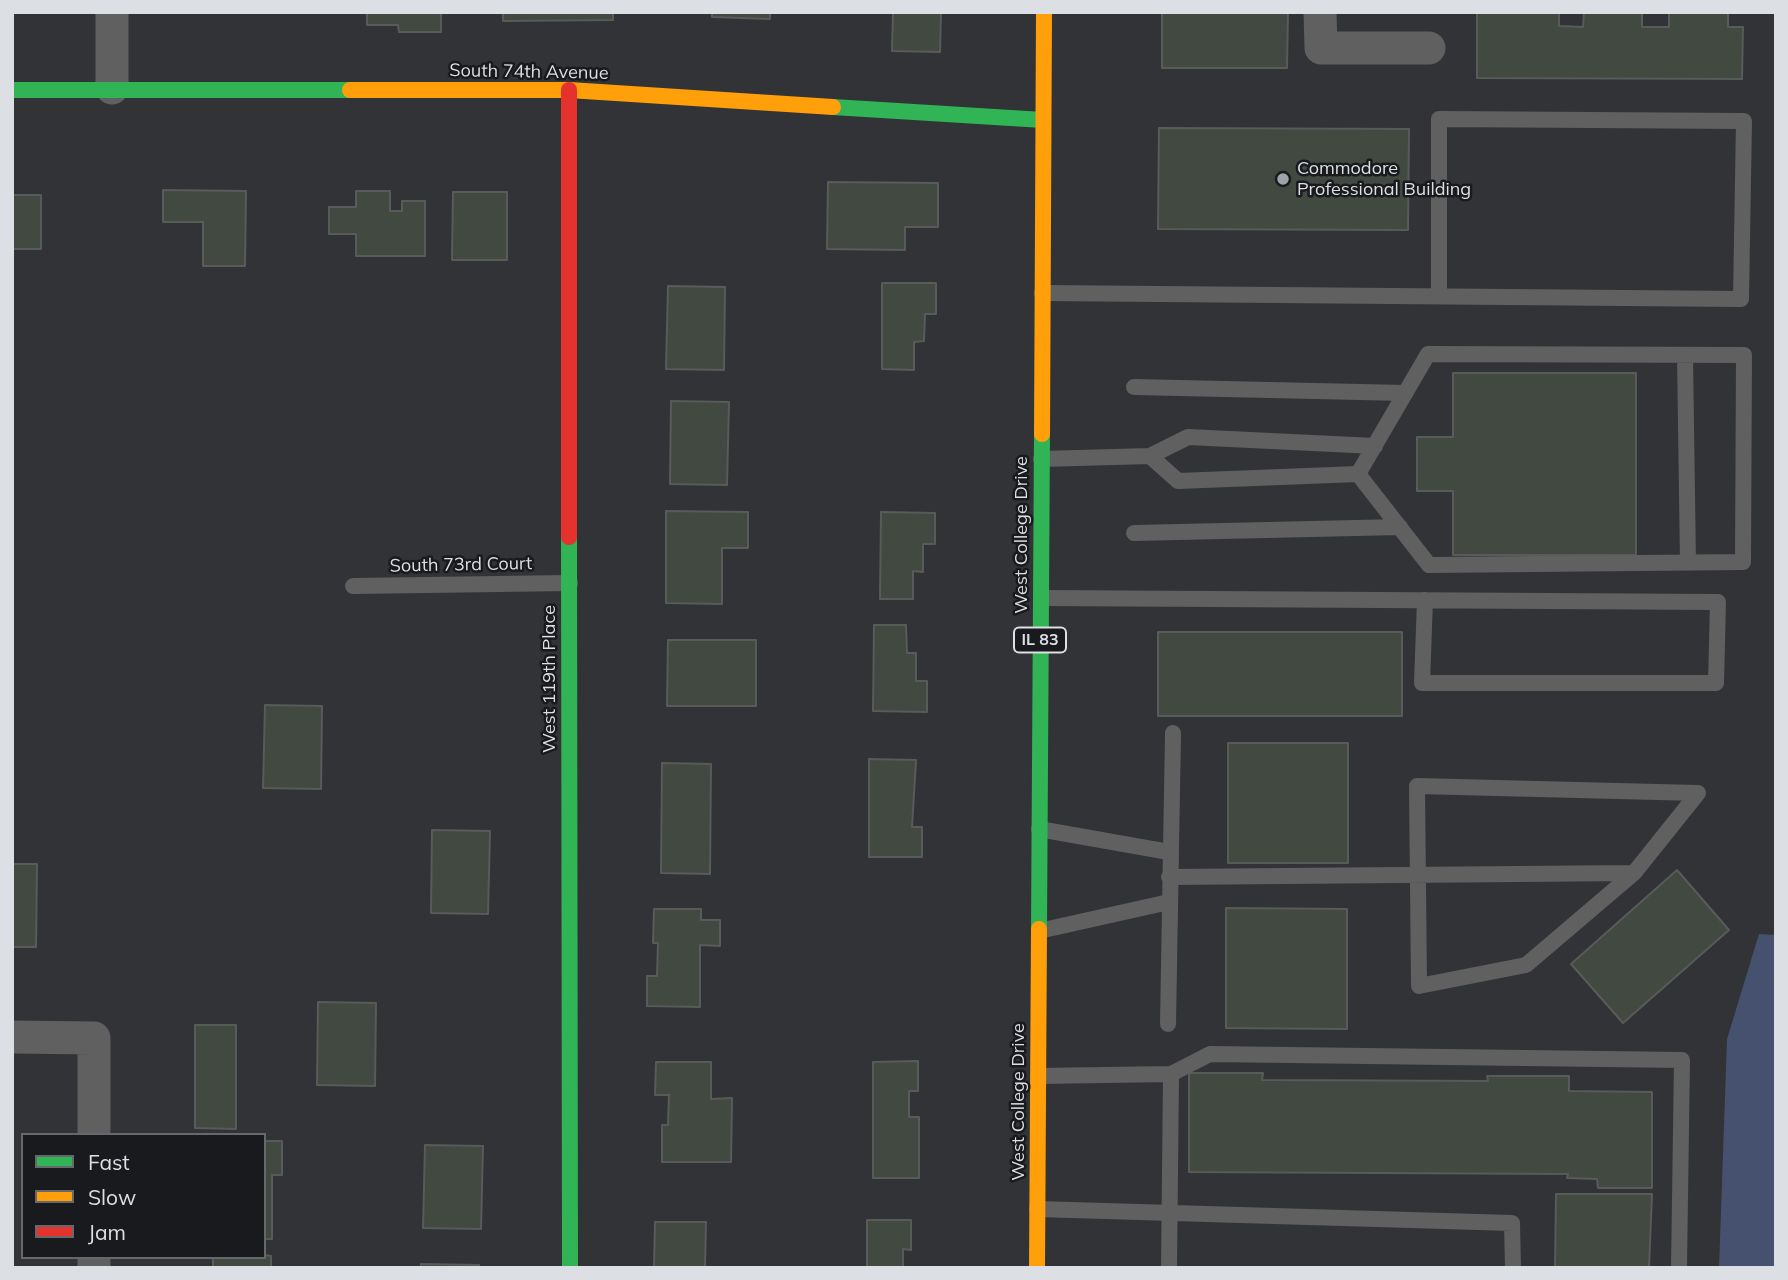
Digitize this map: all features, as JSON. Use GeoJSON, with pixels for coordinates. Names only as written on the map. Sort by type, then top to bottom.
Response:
{"type":"FeatureCollection","features":[{"type":"Feature","properties":{"kind":"street"},"geometry":{"type":"LineString","coordinates":[[112,12],[112,88]]}},
{"type":"Feature","properties":{"kind":"street","name":"West College Drive"},"geometry":{"type":"LineString","coordinates":[[1037,1268],[1044,12]]}},
{"type":"Feature","properties":{"kind":"street"},"geometry":{"type":"LineString","coordinates":[[1320,12],[1321,48],[1429,48]]}},
{"type":"Feature","properties":{"kind":"street","name":"South 74th Avenue"},"geometry":{"type":"LineString","coordinates":[[12,90],[569,90],[1043,120]]}},
{"type":"Feature","properties":{"kind":"street","name":"West 119th Place"},"geometry":{"type":"LineString","coordinates":[[569,90],[570,1268]]}},
{"type":"Feature","properties":{"kind":"street"},"geometry":{"type":"LineString","coordinates":[[12,1037],[94,1038],[94,1133]]}},
{"type":"Feature","properties":{"kind":"lane"},"geometry":{"type":"LineString","coordinates":[[1042,293],[1741,299],[1744,121],[1439,119],[1439,296]]}},
{"type":"Feature","properties":{"kind":"lane"},"geometry":{"type":"LineString","coordinates":[[1428,354],[1744,355],[1743,562],[1430,565],[1358,474],[1428,354]]}},
{"type":"Feature","properties":{"kind":"lane"},"geometry":{"type":"LineString","coordinates":[[1685,355],[1688,563]]}},
{"type":"Feature","properties":{"kind":"lane"},"geometry":{"type":"LineString","coordinates":[[1135,387],[1405,393]]}},
{"type":"Feature","properties":{"kind":"lane"},"geometry":{"type":"LineString","coordinates":[[1041,459],[1150,456],[1188,436],[1375,446]]}},
{"type":"Feature","properties":{"kind":"lane"},"geometry":{"type":"LineString","coordinates":[[1150,456],[1178,481],[1358,474]]}},
{"type":"Feature","properties":{"kind":"lane"},"geometry":{"type":"LineString","coordinates":[[1134,533],[1400,527]]}},
{"type":"Feature","properties":{"kind":"lane","name":"South 73rd Court"},"geometry":{"type":"LineString","coordinates":[[353,586],[570,583]]}},
{"type":"Feature","properties":{"kind":"lane"},"geometry":{"type":"LineString","coordinates":[[1041,598],[1425,600],[1717,602],[1716,683],[1422,683],[1425,600]]}},
{"type":"Feature","properties":{"kind":"lane"},"geometry":{"type":"LineString","coordinates":[[1168,1024],[1173,733]]}},
{"type":"Feature","properties":{"kind":"lane"},"geometry":{"type":"LineString","coordinates":[[1417,786],[1699,793],[1634,873],[1526,965],[1419,986],[1417,786]]}},
{"type":"Feature","properties":{"kind":"lane"},"geometry":{"type":"LineString","coordinates":[[1039,829],[1169,852]]}},
{"type":"Feature","properties":{"kind":"lane"},"geometry":{"type":"LineString","coordinates":[[1170,877],[1634,873]]}},
{"type":"Feature","properties":{"kind":"lane"},"geometry":{"type":"LineString","coordinates":[[1039,931],[1169,902]]}},
{"type":"Feature","properties":{"kind":"lane"},"geometry":{"type":"LineString","coordinates":[[1038,1076],[1171,1074],[1210,1054],[1682,1060],[1679,1268]]}},
{"type":"Feature","properties":{"kind":"lane"},"geometry":{"type":"LineString","coordinates":[[1169,1268],[1171,1074]]}},
{"type":"Feature","properties":{"kind":"lane"},"geometry":{"type":"LineString","coordinates":[[1037,1209],[1512,1223],[1513,1268]]}},
{"type":"Feature","properties":{"kind":"shaded area"},"geometry":{"type":"Polygon","coordinates":[[[1759,934],[1776,935],[1776,1268],[1719,1268],[1727,1039],[1759,934]]]}},
{"type":"Feature","properties":{"kind":"building"},"geometry":{"type":"Polygon","coordinates":[[[367,12],[441,12],[441,32],[399,32],[398,25],[367,25],[367,12]]]}},
{"type":"Feature","properties":{"kind":"building"},"geometry":{"type":"Polygon","coordinates":[[[503,12],[613,12],[613,20],[503,21],[503,12]]]}},
{"type":"Feature","properties":{"kind":"building"},"geometry":{"type":"Polygon","coordinates":[[[712,12],[770,12],[770,19],[712,17],[712,12]]]}},
{"type":"Feature","properties":{"kind":"building"},"geometry":{"type":"Polygon","coordinates":[[[893,12],[941,12],[940,52],[892,51],[893,12]]]}},
{"type":"Feature","properties":{"kind":"building"},"geometry":{"type":"Polygon","coordinates":[[[1162,12],[1288,12],[1287,68],[1162,68],[1162,12]]]}},
{"type":"Feature","properties":{"kind":"building"},"geometry":{"type":"Polygon","coordinates":[[[1477,12],[1559,12],[1559,26],[1583,27],[1584,12],[1642,12],[1642,27],[1669,27],[1669,12],[1728,12],[1728,27],[1743,27],[1742,79],[1477,78],[1477,12]]]}},
{"type":"Feature","properties":{"kind":"building","name":"Commodore Professional Building"},"geometry":{"type":"Polygon","coordinates":[[[1159,128],[1409,129],[1408,230],[1158,229],[1159,128]]]}},
{"type":"Feature","properties":{"kind":"building"},"geometry":{"type":"Polygon","coordinates":[[[828,182],[938,183],[938,227],[905,227],[905,250],[827,249],[828,182]]]}},
{"type":"Feature","properties":{"kind":"building"},"geometry":{"type":"Polygon","coordinates":[[[163,190],[246,191],[245,266],[203,266],[203,222],[163,222],[163,190]]]}},
{"type":"Feature","properties":{"kind":"building"},"geometry":{"type":"Polygon","coordinates":[[[356,191],[390,191],[390,211],[402,211],[402,201],[425,201],[425,256],[356,256],[356,234],[329,234],[329,207],[356,207],[356,191]]]}},
{"type":"Feature","properties":{"kind":"building"},"geometry":{"type":"Polygon","coordinates":[[[453,192],[507,192],[507,260],[452,260],[453,192]]]}},
{"type":"Feature","properties":{"kind":"building"},"geometry":{"type":"Polygon","coordinates":[[[12,195],[41,195],[41,249],[12,249],[12,195]]]}},
{"type":"Feature","properties":{"kind":"building"},"geometry":{"type":"Polygon","coordinates":[[[882,283],[936,283],[936,314],[925,314],[924,341],[914,342],[914,370],[882,369],[882,283]]]}},
{"type":"Feature","properties":{"kind":"building"},"geometry":{"type":"Polygon","coordinates":[[[668,286],[725,287],[724,370],[666,369],[668,286]]]}},
{"type":"Feature","properties":{"kind":"building"},"geometry":{"type":"Polygon","coordinates":[[[1453,373],[1636,373],[1636,555],[1453,555],[1453,491],[1417,491],[1417,437],[1453,437],[1453,373]]]}},
{"type":"Feature","properties":{"kind":"building"},"geometry":{"type":"Polygon","coordinates":[[[671,401],[729,402],[727,485],[670,484],[671,401]]]}},
{"type":"Feature","properties":{"kind":"building"},"geometry":{"type":"Polygon","coordinates":[[[666,511],[748,512],[748,548],[722,548],[722,604],[666,603],[666,511]]]}},
{"type":"Feature","properties":{"kind":"building"},"geometry":{"type":"Polygon","coordinates":[[[881,512],[935,513],[935,544],[923,544],[923,572],[913,571],[913,599],[880,599],[881,512]]]}},
{"type":"Feature","properties":{"kind":"building"},"geometry":{"type":"Polygon","coordinates":[[[874,625],[906,625],[907,653],[916,653],[916,681],[927,681],[927,712],[873,711],[874,625]]]}},
{"type":"Feature","properties":{"kind":"building"},"geometry":{"type":"Polygon","coordinates":[[[1158,632],[1402,632],[1402,716],[1158,716],[1158,632]]]}},
{"type":"Feature","properties":{"kind":"building"},"geometry":{"type":"Polygon","coordinates":[[[668,640],[756,640],[756,706],[667,706],[668,640]]]}},
{"type":"Feature","properties":{"kind":"building"},"geometry":{"type":"Polygon","coordinates":[[[265,705],[322,706],[321,789],[263,788],[265,705]]]}},
{"type":"Feature","properties":{"kind":"building"},"geometry":{"type":"Polygon","coordinates":[[[1228,743],[1348,743],[1348,863],[1228,863],[1228,743]]]}},
{"type":"Feature","properties":{"kind":"building"},"geometry":{"type":"Polygon","coordinates":[[[869,759],[916,760],[912,827],[922,827],[922,857],[869,857],[869,759]]]}},
{"type":"Feature","properties":{"kind":"building"},"geometry":{"type":"Polygon","coordinates":[[[662,763],[711,764],[710,874],[661,873],[662,763]]]}},
{"type":"Feature","properties":{"kind":"building"},"geometry":{"type":"Polygon","coordinates":[[[432,830],[490,831],[488,914],[431,913],[432,830]]]}},
{"type":"Feature","properties":{"kind":"building"},"geometry":{"type":"Polygon","coordinates":[[[12,864],[37,864],[36,947],[12,947],[12,864]]]}},
{"type":"Feature","properties":{"kind":"building"},"geometry":{"type":"Polygon","coordinates":[[[1677,870],[1729,930],[1623,1023],[1571,964],[1677,870]]]}},
{"type":"Feature","properties":{"kind":"building"},"geometry":{"type":"Polygon","coordinates":[[[1226,908],[1347,909],[1347,1029],[1226,1028],[1226,908]]]}},
{"type":"Feature","properties":{"kind":"building"},"geometry":{"type":"Polygon","coordinates":[[[654,909],[701,909],[701,920],[720,920],[720,946],[700,945],[700,1007],[647,1006],[647,976],[657,976],[658,943],[653,943],[654,909]]]}},
{"type":"Feature","properties":{"kind":"building"},"geometry":{"type":"Polygon","coordinates":[[[318,1002],[376,1003],[375,1086],[317,1085],[318,1002]]]}},
{"type":"Feature","properties":{"kind":"building"},"geometry":{"type":"Polygon","coordinates":[[[195,1025],[236,1025],[236,1129],[195,1128],[195,1025]]]}},
{"type":"Feature","properties":{"kind":"building"},"geometry":{"type":"Polygon","coordinates":[[[918,1061],[918,1091],[909,1091],[909,1117],[919,1117],[919,1178],[873,1178],[873,1062],[918,1061]]]}},
{"type":"Feature","properties":{"kind":"building"},"geometry":{"type":"Polygon","coordinates":[[[656,1062],[711,1062],[711,1099],[732,1098],[731,1162],[662,1162],[662,1125],[668,1125],[669,1095],[655,1095],[656,1062]]]}},
{"type":"Feature","properties":{"kind":"building"},"geometry":{"type":"Polygon","coordinates":[[[1189,1073],[1263,1073],[1262,1080],[1488,1081],[1487,1076],[1569,1076],[1569,1091],[1652,1092],[1652,1188],[1598,1188],[1597,1179],[1567,1178],[1568,1174],[1189,1172],[1189,1073]]]}},
{"type":"Feature","properties":{"kind":"building"},"geometry":{"type":"Polygon","coordinates":[[[266,1141],[282,1141],[282,1175],[272,1175],[272,1239],[266,1239],[266,1141]]]}},
{"type":"Feature","properties":{"kind":"building"},"geometry":{"type":"Polygon","coordinates":[[[425,1145],[483,1146],[481,1229],[423,1228],[425,1145]]]}},
{"type":"Feature","properties":{"kind":"building"},"geometry":{"type":"Polygon","coordinates":[[[1556,1194],[1652,1194],[1649,1268],[1555,1268],[1556,1194]]]}},
{"type":"Feature","properties":{"kind":"building"},"geometry":{"type":"Polygon","coordinates":[[[867,1220],[911,1220],[911,1250],[903,1249],[903,1268],[867,1268],[867,1220]]]}},
{"type":"Feature","properties":{"kind":"building"},"geometry":{"type":"Polygon","coordinates":[[[655,1222],[706,1222],[705,1268],[654,1268],[655,1222]]]}},
{"type":"Feature","properties":{"kind":"building"},"geometry":{"type":"Polygon","coordinates":[[[266,1255],[271,1256],[271,1268],[213,1268],[213,1259],[266,1259],[266,1255]]]}},
{"type":"Feature","properties":{"kind":"building"},"geometry":{"type":"Polygon","coordinates":[[[421,1264],[479,1265],[479,1268],[421,1268],[421,1264]]]}},
{"type":"Feature","properties":{"kind":"traffic: fast"},"geometry":{"type":"LineString","coordinates":[[12,90],[350,90]]}},
{"type":"Feature","properties":{"kind":"traffic: fast"},"geometry":{"type":"LineString","coordinates":[[833,107],[1043,120]]}},
{"type":"Feature","properties":{"kind":"traffic: fast"},"geometry":{"type":"LineString","coordinates":[[1039,929],[1042,434]]}},
{"type":"Feature","properties":{"kind":"traffic: fast"},"geometry":{"type":"LineString","coordinates":[[569,537],[570,1268]]}},
{"type":"Feature","properties":{"kind":"traffic: slow"},"geometry":{"type":"LineString","coordinates":[[1042,434],[1044,12]]}},
{"type":"Feature","properties":{"kind":"traffic: slow"},"geometry":{"type":"LineString","coordinates":[[350,90],[569,90],[833,107]]}},
{"type":"Feature","properties":{"kind":"traffic: slow"},"geometry":{"type":"LineString","coordinates":[[1037,1268],[1039,929]]}},
{"type":"Feature","properties":{"kind":"traffic: jam"},"geometry":{"type":"LineString","coordinates":[[569,90],[569,537]]}},
{"type":"Feature","properties":{"kind":"place","name":"Commodore Professional Building"},"geometry":{"type":"Point","coordinates":[1283,179]}}]}
